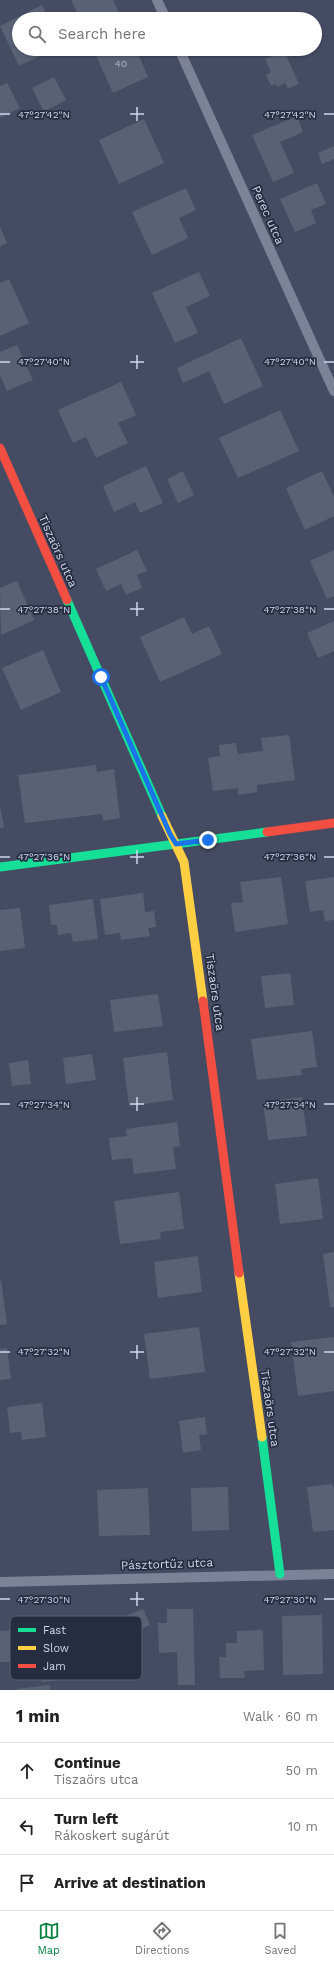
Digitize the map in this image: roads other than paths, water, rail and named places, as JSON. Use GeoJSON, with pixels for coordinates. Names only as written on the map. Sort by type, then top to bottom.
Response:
{"type":"FeatureCollection","features":[{"type":"Feature","properties":{"kind":"street"},"geometry":{"type":"LineString","coordinates":[[157,0],[163,12]]}},
{"type":"Feature","properties":{"kind":"street","name":"Perec utca"},"geometry":{"type":"LineString","coordinates":[[182,56],[334,391]]}},
{"type":"Feature","properties":{"kind":"street","name":"Tiszaörs utca"},"geometry":{"type":"LineString","coordinates":[[0,448],[170,834],[184,862],[188,882],[280,1574]]}},
{"type":"Feature","properties":{"kind":"street"},"geometry":{"type":"LineString","coordinates":[[0,866],[334,823]]}},
{"type":"Feature","properties":{"kind":"street","name":"Pásztortűz utca"},"geometry":{"type":"LineString","coordinates":[[0,1582],[280,1574],[334,1574]]}}]}
